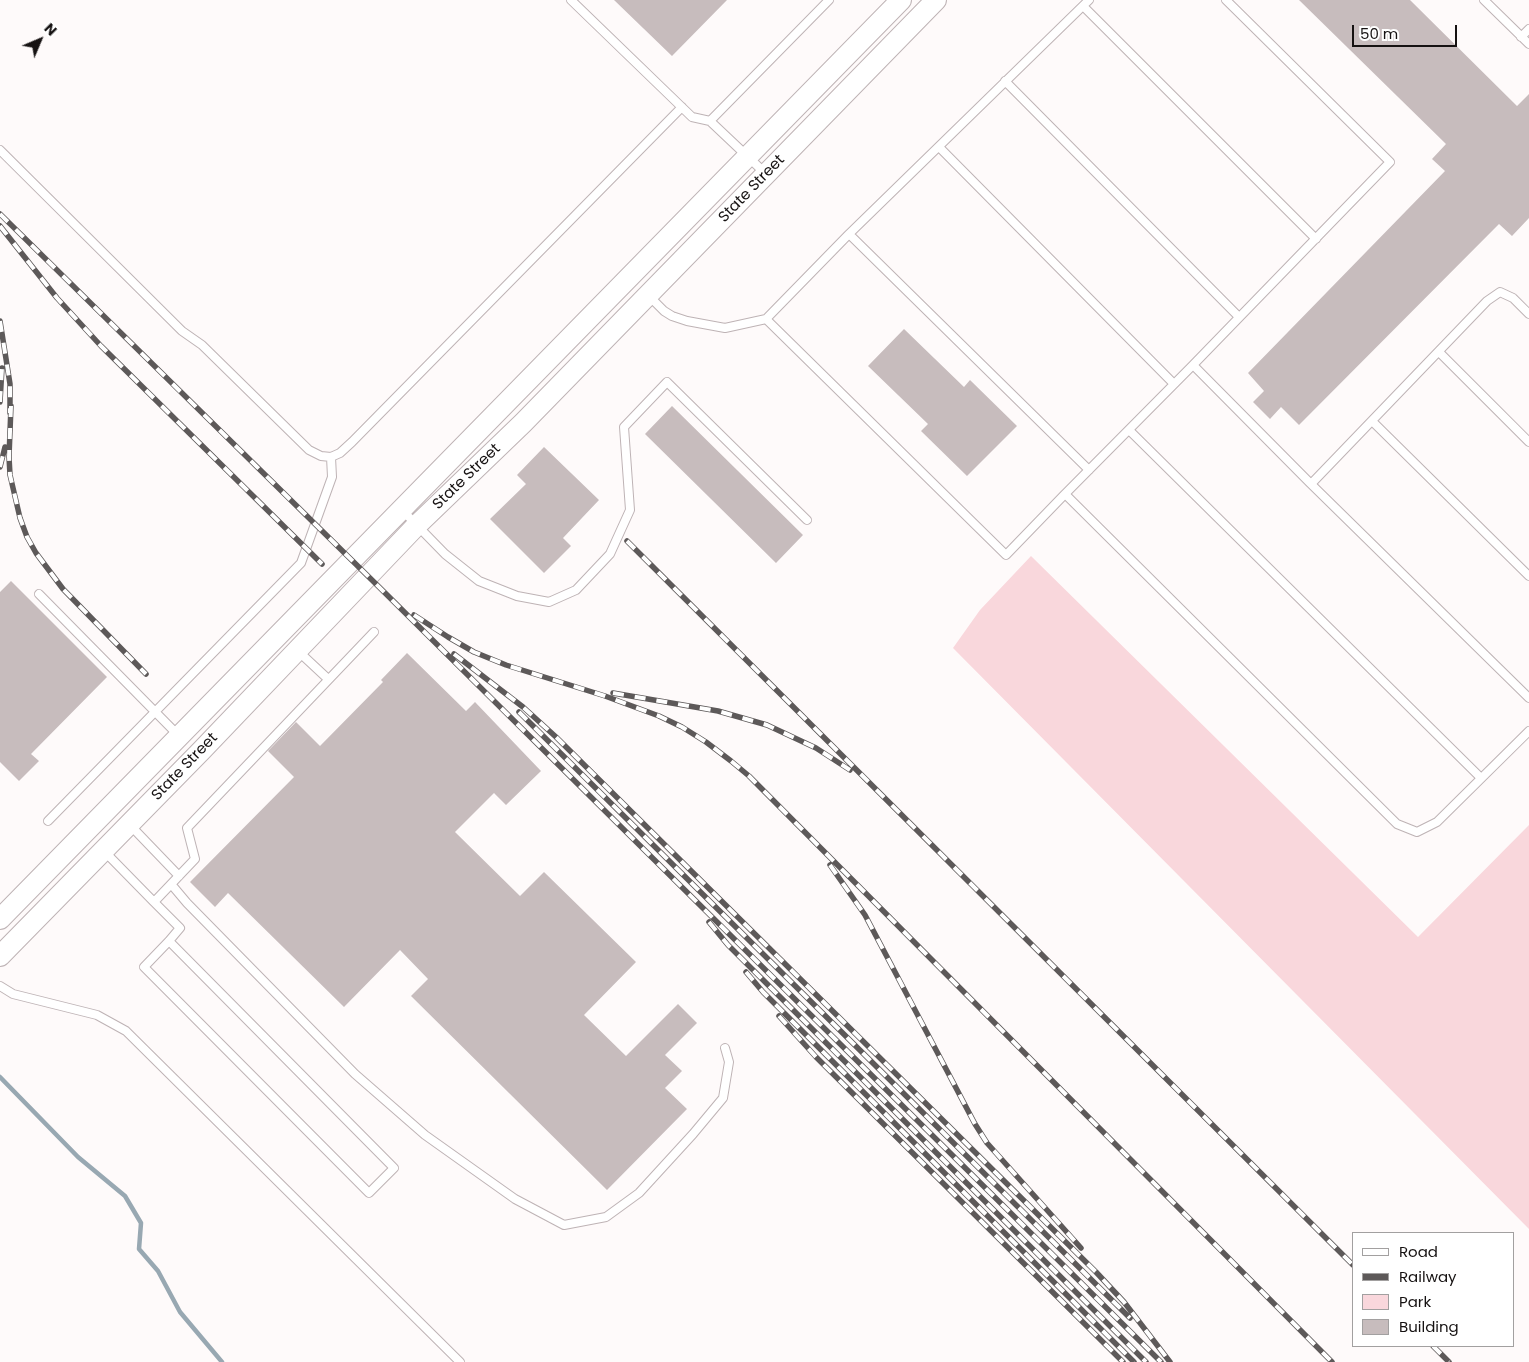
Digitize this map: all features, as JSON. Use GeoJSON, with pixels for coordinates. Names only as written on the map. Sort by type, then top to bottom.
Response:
{"type":"FeatureCollection","features":[{"type":"Feature","properties":{"kind":"street","name":"State Street"},"geometry":{"type":"LineString","coordinates":[[0,919],[901,0]]}},
{"type":"Feature","properties":{"kind":"street","name":"State Street"},"geometry":{"type":"LineString","coordinates":[[0,956],[417,525],[523,423],[936,0]]}},
{"type":"Feature","properties":{"kind":"lane"},"geometry":{"type":"LineString","coordinates":[[572,0],[692,117],[710,121],[766,174]]}},
{"type":"Feature","properties":{"kind":"lane"},"geometry":{"type":"LineString","coordinates":[[710,121],[829,0]]}},
{"type":"Feature","properties":{"kind":"lane"},"geometry":{"type":"LineString","coordinates":[[766,319],[1006,555],[1390,162],[1226,0]]}},
{"type":"Feature","properties":{"kind":"lane"},"geometry":{"type":"LineString","coordinates":[[1484,0],[1529,44]]}},
{"type":"Feature","properties":{"kind":"lane"},"geometry":{"type":"LineString","coordinates":[[648,295],[664,311],[687,321],[725,328],[766,319],[849,234],[1086,3],[1316,239]]}},
{"type":"Feature","properties":{"kind":"lane"},"geometry":{"type":"LineString","coordinates":[[1521,37],[1529,29]]}},
{"type":"Feature","properties":{"kind":"lane"},"geometry":{"type":"LineString","coordinates":[[1005,81],[1239,317]]}},
{"type":"Feature","properties":{"kind":"lane"},"geometry":{"type":"LineString","coordinates":[[0,150],[182,331],[202,345],[309,450],[321,456],[331,457],[340,453],[352,442],[682,107]]}},
{"type":"Feature","properties":{"kind":"lane"},"geometry":{"type":"LineString","coordinates":[[939,147],[1174,384]]}},
{"type":"Feature","properties":{"kind":"lane"},"geometry":{"type":"LineString","coordinates":[[849,234],[1089,470]]}},
{"type":"Feature","properties":{"kind":"lane"},"geometry":{"type":"LineString","coordinates":[[1311,484],[1487,301],[1500,292],[1513,298],[1529,314]]}},
{"type":"Feature","properties":{"kind":"lane"},"geometry":{"type":"LineString","coordinates":[[1438,352],[1529,442]]}},
{"type":"Feature","properties":{"kind":"lane"},"geometry":{"type":"LineString","coordinates":[[1193,365],[1529,698]]}},
{"type":"Feature","properties":{"kind":"lane"},"geometry":{"type":"LineString","coordinates":[[402,510],[445,554],[479,581],[517,596],[549,602],[576,590],[610,554],[630,510],[624,427],[667,382],[807,520]]}},
{"type":"Feature","properties":{"kind":"lane"},"geometry":{"type":"LineString","coordinates":[[1372,422],[1529,576]]}},
{"type":"Feature","properties":{"kind":"lane"},"geometry":{"type":"LineString","coordinates":[[1128,430],[1481,778]]}},
{"type":"Feature","properties":{"kind":"lane"},"geometry":{"type":"LineString","coordinates":[[48,821],[301,563],[332,477],[331,457]]}},
{"type":"Feature","properties":{"kind":"lane"},"geometry":{"type":"LineString","coordinates":[[1065,494],[1397,824],[1417,832],[1437,822],[1529,731]]}},
{"type":"Feature","properties":{"kind":"lane"},"geometry":{"type":"LineString","coordinates":[[40,594],[154,712],[180,736]]}},
{"type":"Feature","properties":{"kind":"lane"},"geometry":{"type":"LineString","coordinates":[[154,902],[195,859],[187,828],[374,632]]}},
{"type":"Feature","properties":{"kind":"lane"},"geometry":{"type":"LineString","coordinates":[[297,650],[328,679]]}},
{"type":"Feature","properties":{"kind":"lane"},"geometry":{"type":"LineString","coordinates":[[129,824],[179,876]]}},
{"type":"Feature","properties":{"kind":"lane"},"geometry":{"type":"LineString","coordinates":[[103,850],[180,928],[144,967],[369,1193],[394,1168],[169,941]]}},
{"type":"Feature","properties":{"kind":"lane"},"geometry":{"type":"LineString","coordinates":[[171,884],[187,903],[355,1074],[425,1135],[515,1198],[564,1225],[606,1217],[639,1192],[723,1098],[729,1062],[725,1048]]}},
{"type":"Feature","properties":{"kind":"lane"},"geometry":{"type":"LineString","coordinates":[[0,986],[13,994],[97,1015],[126,1031],[460,1362]]}},
{"type":"Feature","properties":{"kind":"green space"},"geometry":{"type":"Polygon","coordinates":[[[1031,556],[1418,937],[1529,825],[1529,1229],[953,648],[980,610],[1031,556]]]}},
{"type":"Feature","properties":{"kind":"building"},"geometry":{"type":"Polygon","coordinates":[[[614,0],[727,0],[672,56],[614,0]]]}},
{"type":"Feature","properties":{"kind":"building"},"geometry":{"type":"Polygon","coordinates":[[[1299,0],[1410,0],[1517,106],[1529,94],[1529,218],[1512,236],[1499,224],[1299,425],[1281,407],[1270,419],[1253,402],[1264,391],[1248,373],[1445,171],[1432,159],[1446,144],[1299,0]]]}},
{"type":"Feature","properties":{"kind":"building"},"geometry":{"type":"Polygon","coordinates":[[[904,329],[964,387],[970,380],[1017,426],[967,476],[921,431],[928,424],[868,366],[904,329]]]}},
{"type":"Feature","properties":{"kind":"building"},"geometry":{"type":"Polygon","coordinates":[[[672,406],[803,535],[776,563],[645,434],[672,406]]]}},
{"type":"Feature","properties":{"kind":"building"},"geometry":{"type":"Polygon","coordinates":[[[544,447],[599,500],[563,538],[571,546],[544,573],[490,519],[526,484],[517,475],[544,447]]]}},
{"type":"Feature","properties":{"kind":"building"},"geometry":{"type":"Polygon","coordinates":[[[11,581],[107,677],[31,754],[39,761],[19,781],[0,762],[0,592],[11,581]]]}},
{"type":"Feature","properties":{"kind":"building"},"geometry":{"type":"Polygon","coordinates":[[[407,653],[466,711],[475,702],[541,771],[506,805],[494,793],[455,832],[520,896],[544,872],[636,962],[584,1015],[626,1056],[678,1004],[697,1023],[665,1055],[682,1071],[665,1088],[687,1109],[607,1190],[411,996],[428,979],[400,950],[344,1007],[228,893],[215,907],[190,882],[294,777],[268,751],[296,722],[320,746],[383,682],[381,680],[407,653]]]}},
{"type":"Feature","properties":{"kind":"waterway"},"geometry":{"type":"LineString","coordinates":[[0,1077],[78,1157],[125,1196],[141,1223],[139,1249],[158,1271],[180,1312],[222,1362]]}},
{"type":"Feature","properties":{"kind":"railway"},"geometry":{"type":"LineString","coordinates":[[0,214],[1161,1362]]}},
{"type":"Feature","properties":{"kind":"railway"},"geometry":{"type":"LineString","coordinates":[[0,226],[57,298],[101,346],[322,564]]}},
{"type":"Feature","properties":{"kind":"railway"},"geometry":{"type":"LineString","coordinates":[[0,321],[10,384],[10,413]]}},
{"type":"Feature","properties":{"kind":"railway"},"geometry":{"type":"LineString","coordinates":[[0,402],[2,368]]}},
{"type":"Feature","properties":{"kind":"railway"},"geometry":{"type":"LineString","coordinates":[[11,406],[10,475],[20,518],[27,537],[36,553],[63,589],[146,674]]}},
{"type":"Feature","properties":{"kind":"railway"},"geometry":{"type":"LineString","coordinates":[[0,467],[5,447]]}},
{"type":"Feature","properties":{"kind":"railway"},"geometry":{"type":"LineString","coordinates":[[627,541],[1352,1264]]}},
{"type":"Feature","properties":{"kind":"railway"},"geometry":{"type":"LineString","coordinates":[[414,615],[474,652],[506,665],[605,696],[659,716],[682,727],[731,761],[749,776],[1332,1362]]}},
{"type":"Feature","properties":{"kind":"railway"},"geometry":{"type":"LineString","coordinates":[[454,654],[523,707],[556,737],[1096,1272],[1124,1302],[1170,1362]]}},
{"type":"Feature","properties":{"kind":"railway"},"geometry":{"type":"LineString","coordinates":[[613,693],[718,711],[767,725],[816,748],[850,770]]}},
{"type":"Feature","properties":{"kind":"railway"},"geometry":{"type":"LineString","coordinates":[[519,712],[1130,1318]]}},
{"type":"Feature","properties":{"kind":"railway"},"geometry":{"type":"LineString","coordinates":[[830,865],[865,915],[975,1124],[987,1143],[1081,1248]]}},
{"type":"Feature","properties":{"kind":"railway"},"geometry":{"type":"LineString","coordinates":[[709,922],[728,945],[1146,1362]]}},
{"type":"Feature","properties":{"kind":"railway"},"geometry":{"type":"LineString","coordinates":[[746,972],[763,992],[1134,1362]]}},
{"type":"Feature","properties":{"kind":"railway"},"geometry":{"type":"LineString","coordinates":[[779,1016],[816,1057],[1123,1362]]}},
{"type":"Feature","properties":{"kind":"railway"},"geometry":{"type":"LineString","coordinates":[[1434,1347],[1449,1362]]}}]}
